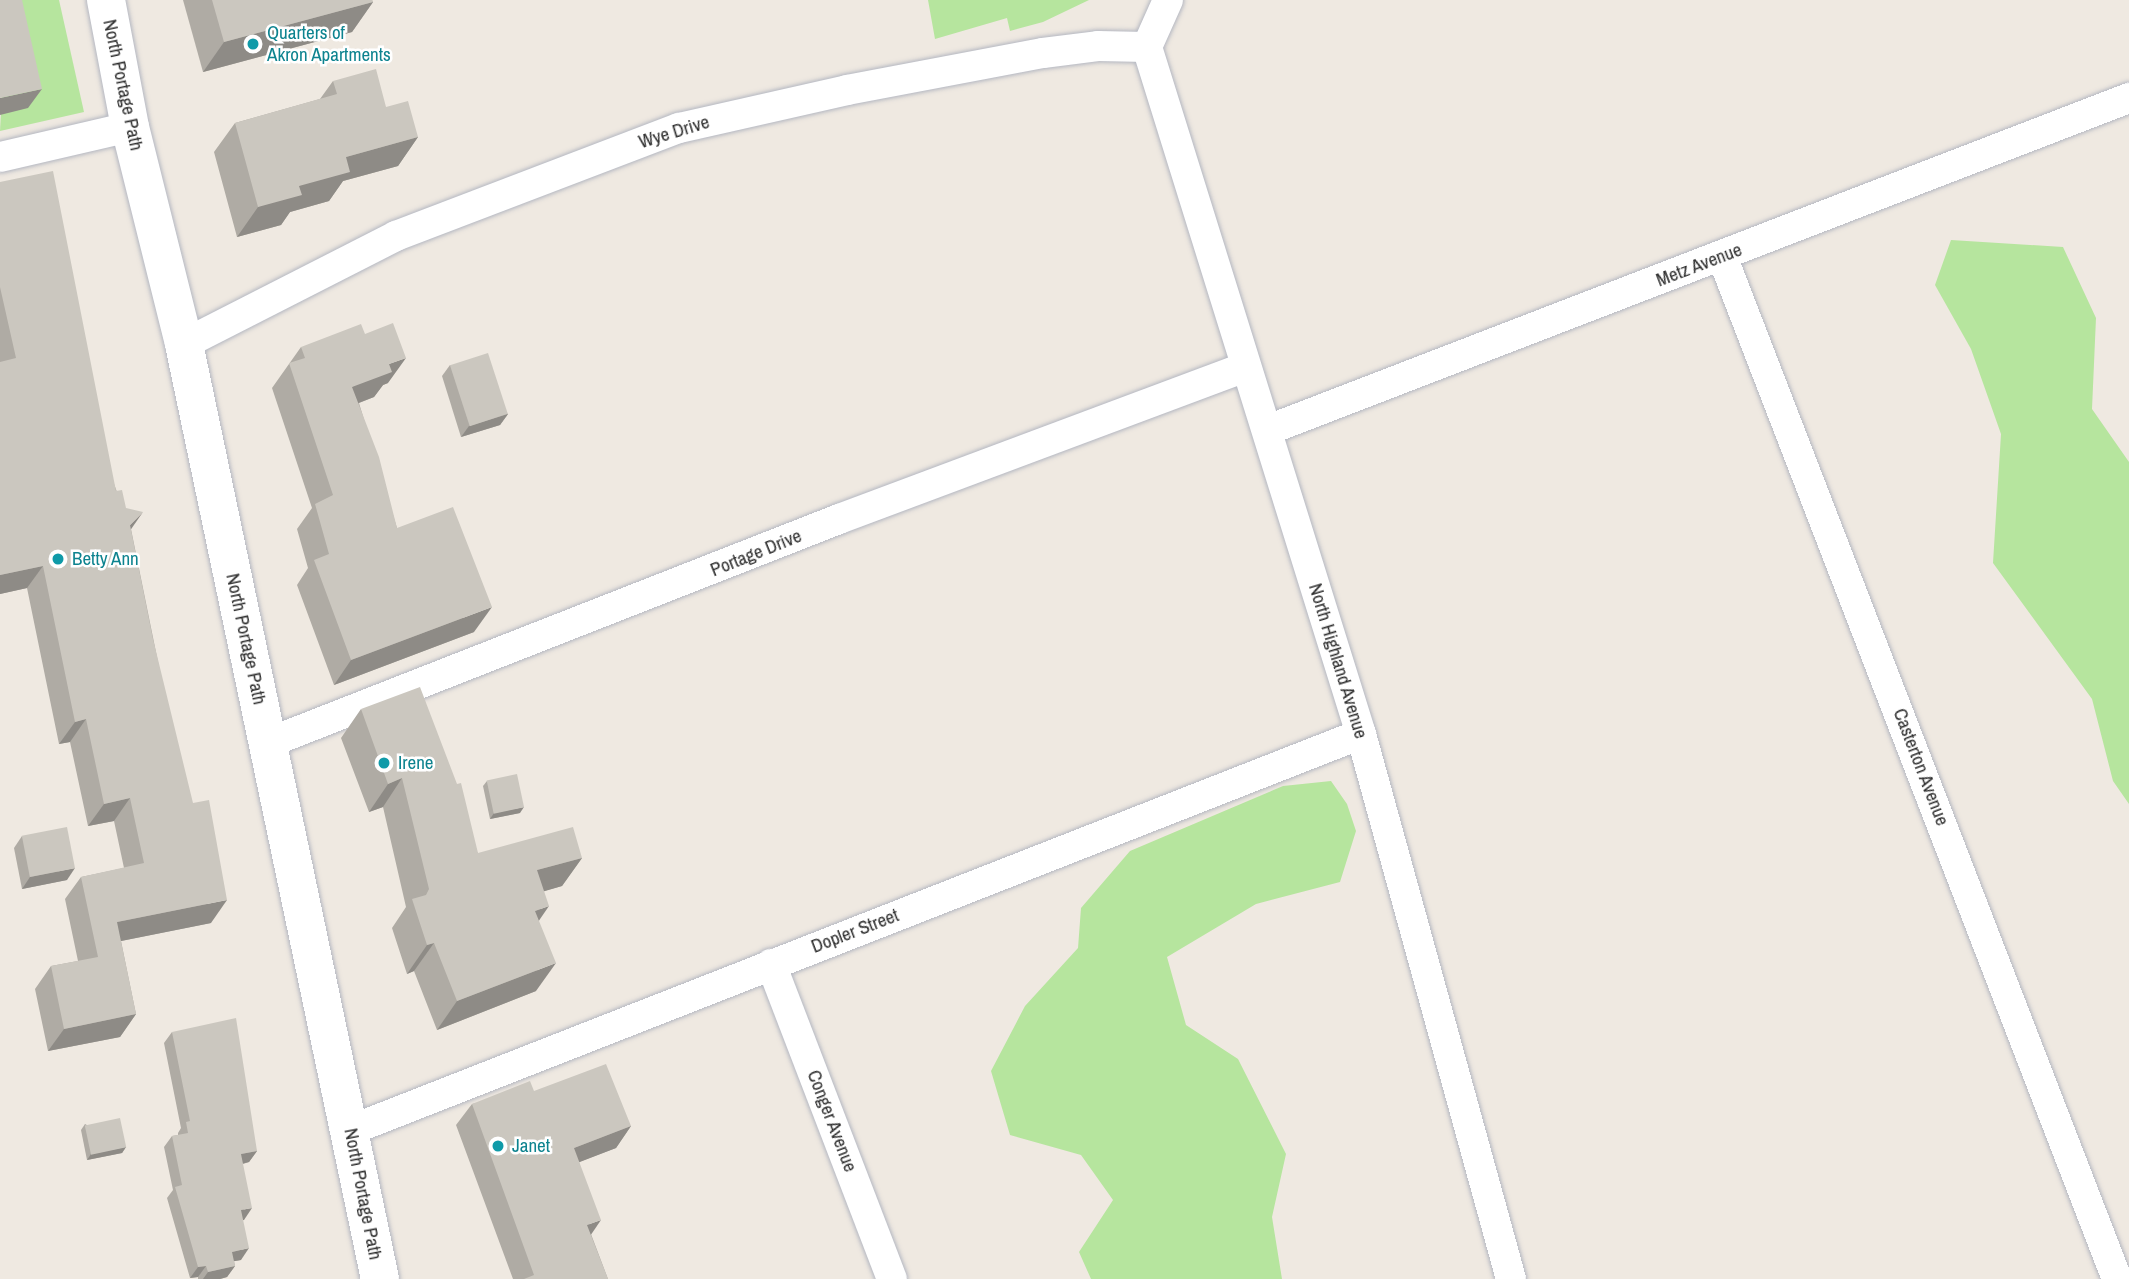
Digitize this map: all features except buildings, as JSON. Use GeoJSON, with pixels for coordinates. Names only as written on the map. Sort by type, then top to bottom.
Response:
{"type":"FeatureCollection","features":[{"type":"Feature","properties":{"kind":"main road","name":"North Portage Path"},"geometry":{"type":"LineString","coordinates":[[106,0],[130,127],[184,344],[351,1130],[380,1279]]}},
{"type":"Feature","properties":{"kind":"street"},"geometry":{"type":"LineString","coordinates":[[1147,47],[1168,0]]}},
{"type":"Feature","properties":{"kind":"street","name":"Wye Drive"},"geometry":{"type":"LineString","coordinates":[[184,344],[396,236],[679,128],[846,90],[1043,53],[1098,46],[1147,47]]}},
{"type":"Feature","properties":{"kind":"street","name":"North Highland Avenue"},"geometry":{"type":"LineString","coordinates":[[1147,47],[1361,734],[1511,1279]]}},
{"type":"Feature","properties":{"kind":"street","name":"Metz Avenue"},"geometry":{"type":"LineString","coordinates":[[1268,430],[2129,98]]}},
{"type":"Feature","properties":{"kind":"street"},"geometry":{"type":"LineString","coordinates":[[0,158],[130,127]]}},
{"type":"Feature","properties":{"kind":"street","name":"Casterton Avenue"},"geometry":{"type":"LineString","coordinates":[[1722,256],[2117,1279]]}},
{"type":"Feature","properties":{"kind":"street","name":"Portage Drive"},"geometry":{"type":"LineString","coordinates":[[268,743],[839,519],[1245,367]]}},
{"type":"Feature","properties":{"kind":"street","name":"Dopler Street"},"geometry":{"type":"LineString","coordinates":[[351,1130],[1361,734]]}},
{"type":"Feature","properties":{"kind":"street","name":"Conger Avenue"},"geometry":{"type":"LineString","coordinates":[[771,964],[892,1279]]}},
{"type":"Feature","properties":{"kind":"green space"},"geometry":{"type":"Polygon","coordinates":[[[7,0],[59,0],[84,112],[0,131],[7,0]]]}},
{"type":"Feature","properties":{"kind":"green space"},"geometry":{"type":"Polygon","coordinates":[[[928,0],[1089,0],[1043,22],[1010,31],[1007,18],[935,39],[928,0]]]}},
{"type":"Feature","properties":{"kind":"green space"},"geometry":{"type":"Polygon","coordinates":[[[1951,240],[2063,247],[2096,318],[2092,409],[2129,462],[2129,804],[2113,781],[2092,699],[1993,563],[2001,434],[1971,349],[1935,285],[1951,240]]]}},
{"type":"Feature","properties":{"kind":"green space"},"geometry":{"type":"Polygon","coordinates":[[[1331,781],[1347,804],[1356,831],[1340,882],[1256,904],[1167,957],[1186,1025],[1238,1059],[1286,1154],[1272,1217],[1282,1279],[1091,1279],[1079,1252],[1113,1200],[1081,1155],[1010,1135],[991,1071],[1025,1006],[1078,948],[1081,908],[1130,851],[1283,786],[1331,781]]]}},
{"type":"Feature","properties":{"kind":"place","name":"Quarters of Akron Apartments"},"geometry":{"type":"Point","coordinates":[253,44]}},
{"type":"Feature","properties":{"kind":"place","name":"Betty Ann"},"geometry":{"type":"Point","coordinates":[58,559]}},
{"type":"Feature","properties":{"kind":"place","name":"Irene"},"geometry":{"type":"Point","coordinates":[384,763]}},
{"type":"Feature","properties":{"kind":"place","name":"Janet"},"geometry":{"type":"Point","coordinates":[498,1146]}}]}
